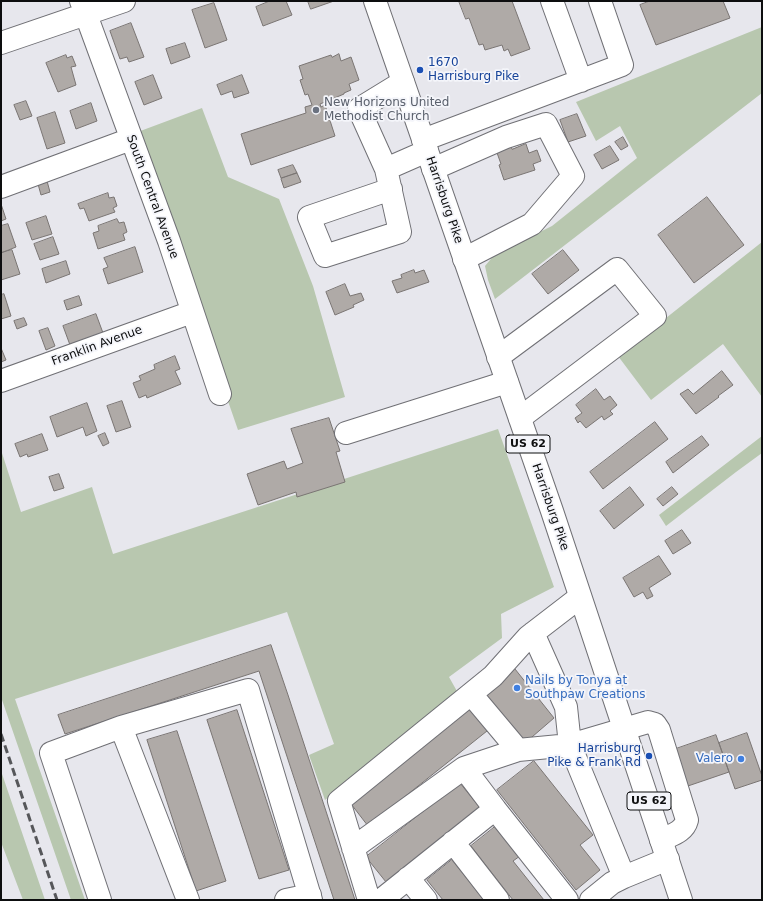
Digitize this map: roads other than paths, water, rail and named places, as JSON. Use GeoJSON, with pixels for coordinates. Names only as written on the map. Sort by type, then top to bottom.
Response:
{"type":"FeatureCollection","features":[{"type":"Feature","properties":{"kind":"main road"},"geometry":{"type":"LineString","coordinates":[[1,43],[83,8],[124,1]]}},
{"type":"Feature","properties":{"kind":"main road","name":"Harrisburg Pike"},"geometry":{"type":"LineString","coordinates":[[375,1],[520,418],[682,900]]}},
{"type":"Feature","properties":{"kind":"main road"},"geometry":{"type":"LineString","coordinates":[[552,1],[581,81]]}},
{"type":"Feature","properties":{"kind":"main road"},"geometry":{"type":"LineString","coordinates":[[403,82],[359,109],[388,179],[428,153],[581,81],[622,65],[600,1]]}},
{"type":"Feature","properties":{"kind":"main road","name":"South Central Avenue"},"geometry":{"type":"LineString","coordinates":[[83,8],[169,241],[220,394]]}},
{"type":"Feature","properties":{"kind":"main road"},"geometry":{"type":"LineString","coordinates":[[428,153],[506,137],[546,124],[572,176],[532,224],[464,259]]}},
{"type":"Feature","properties":{"kind":"main road"},"geometry":{"type":"LineString","coordinates":[[1,187],[131,139]]}},
{"type":"Feature","properties":{"kind":"main road"},"geometry":{"type":"LineString","coordinates":[[498,357],[617,270],[655,316],[520,418]]}},
{"type":"Feature","properties":{"kind":"main road","name":"Franklin Avenue"},"geometry":{"type":"LineString","coordinates":[[1,381],[192,312]]}},
{"type":"Feature","properties":{"kind":"main road"},"geometry":{"type":"LineString","coordinates":[[346,433],[507,382]]}},
{"type":"Feature","properties":{"kind":"main road"},"geometry":{"type":"LineString","coordinates":[[369,900],[339,801],[493,676],[534,633],[580,596]]}},
{"type":"Feature","properties":{"kind":"main road"},"geometry":{"type":"LineString","coordinates":[[534,633],[566,707],[570,744],[618,886]]}},
{"type":"Feature","properties":{"kind":"main road"},"geometry":{"type":"LineString","coordinates":[[100,900],[51,753],[121,727],[248,690],[311,897],[286,900]]}},
{"type":"Feature","properties":{"kind":"main road"},"geometry":{"type":"LineString","coordinates":[[471,694],[518,750]]}},
{"type":"Feature","properties":{"kind":"main road"},"geometry":{"type":"LineString","coordinates":[[353,848],[464,768],[518,750],[570,744],[648,722],[655,724],[659,730],[686,820],[686,825],[665,849],[618,886],[591,900]]}},
{"type":"Feature","properties":{"kind":"main road"},"geometry":{"type":"LineString","coordinates":[[121,727],[188,900]]}},
{"type":"Feature","properties":{"kind":"main road"},"geometry":{"type":"LineString","coordinates":[[464,768],[567,900]]}},
{"type":"Feature","properties":{"kind":"main road"},"geometry":{"type":"LineString","coordinates":[[381,900],[495,809]]}},
{"type":"Feature","properties":{"kind":"main road"},"geometry":{"type":"LineString","coordinates":[[453,842],[498,900]]}},
{"type":"Feature","properties":{"kind":"main road"},"geometry":{"type":"LineString","coordinates":[[408,878],[426,900]]}},
{"type":"Feature","properties":{"kind":"railway"},"geometry":{"type":"LineString","coordinates":[[1,734],[57,900]]}},
{"type":"Feature","properties":{"kind":"place","name":"1670 Harrisburg Pike"},"geometry":{"type":"Point","coordinates":[420,70]}},
{"type":"Feature","properties":{"kind":"place","name":"New Horizons United Methodist Church"},"geometry":{"type":"Point","coordinates":[316,110]}},
{"type":"Feature","properties":{"kind":"place","name":"Nails by Tonya at Southpaw Creations"},"geometry":{"type":"Point","coordinates":[517,688]}},
{"type":"Feature","properties":{"kind":"place","name":"Harrisburg Pike & Frank Rd"},"geometry":{"type":"Point","coordinates":[649,756]}},
{"type":"Feature","properties":{"kind":"place","name":"Valero"},"geometry":{"type":"Point","coordinates":[741,759]}}]}
